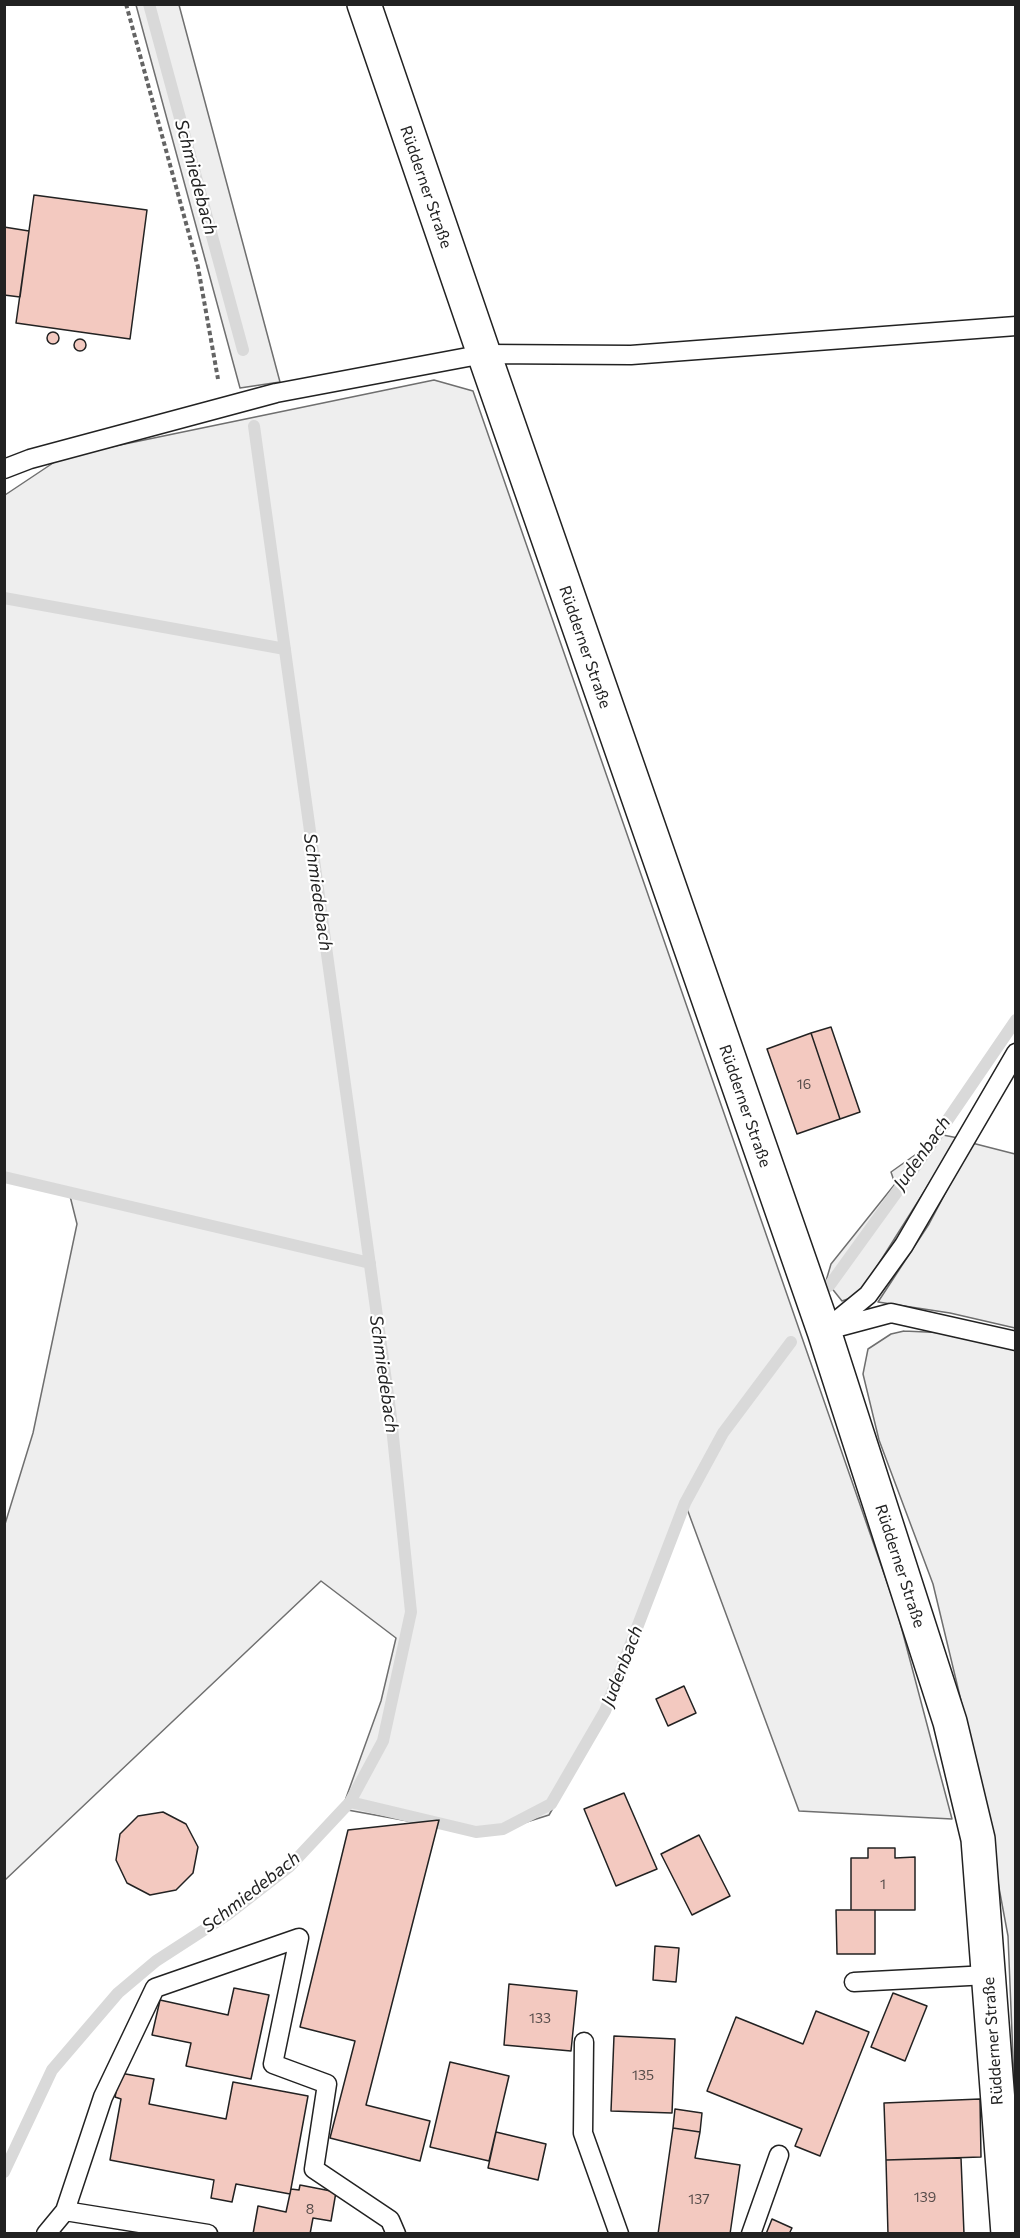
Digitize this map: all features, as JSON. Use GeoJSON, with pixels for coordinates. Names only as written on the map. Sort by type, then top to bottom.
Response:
{"type":"FeatureCollection","features":[{"type":"Feature","properties":{"kind":"street","name":"Rüdderner Straße"},"geometry":{"type":"LineString","coordinates":[[364,4],[824,1331],[950,1722],[978,1839],[1008,2234]]}},
{"type":"Feature","properties":{"kind":"lane"},"geometry":{"type":"LineString","coordinates":[[4,469],[30,459],[276,393],[484,354],[631,355],[1016,326]]}},
{"type":"Feature","properties":{"kind":"lane"},"geometry":{"type":"LineString","coordinates":[[824,1331],[868,1295],[904,1245],[1016,1053]]}},
{"type":"Feature","properties":{"kind":"lane"},"geometry":{"type":"LineString","coordinates":[[824,1331],[891,1313],[1016,1341]]}},
{"type":"Feature","properties":{"kind":"lane"},"geometry":{"type":"LineString","coordinates":[[46,2234],[65,2211],[104,2097],[155,1988],[299,1938],[273,2064],[327,2084],[314,2169],[390,2220],[396,2234]]}},
{"type":"Feature","properties":{"kind":"lane"},"geometry":{"type":"LineString","coordinates":[[854,1982],[988,1975]]}},
{"type":"Feature","properties":{"kind":"lane"},"geometry":{"type":"LineString","coordinates":[[584,2042],[583,2133],[619,2234]]}},
{"type":"Feature","properties":{"kind":"lane"},"geometry":{"type":"LineString","coordinates":[[751,2234],[779,2155]]}},
{"type":"Feature","properties":{"kind":"lane"},"geometry":{"type":"LineString","coordinates":[[65,2211],[208,2234]]}},
{"type":"Feature","properties":{"kind":"path"},"geometry":{"type":"LineString","coordinates":[[126,4],[198,267],[223,407]]}},
{"type":"Feature","properties":{"kind":"shaded area"},"geometry":{"type":"Polygon","coordinates":[[[136,5],[179,5],[280,382],[240,388],[136,5]]]}},
{"type":"Feature","properties":{"kind":"shaded area"},"geometry":{"type":"Polygon","coordinates":[[[434,380],[473,391],[897,1611],[952,1819],[799,1811],[686,1506],[616,1699],[549,1815],[485,1835],[342,1809],[381,1701],[396,1638],[321,1581],[5,1880],[5,1524],[33,1433],[77,1224],[70,1196],[5,1180],[5,495],[62,457],[434,380]]]}},
{"type":"Feature","properties":{"kind":"shaded area"},"geometry":{"type":"Polygon","coordinates":[[[943,1135],[958,1138],[859,1295],[842,1301],[826,1281],[831,1264],[895,1184],[891,1172],[943,1135]]]}},
{"type":"Feature","properties":{"kind":"shaded area"},"geometry":{"type":"Polygon","coordinates":[[[972,1143],[1015,1154],[1015,1328],[950,1313],[878,1302],[929,1224],[972,1143]]]}},
{"type":"Feature","properties":{"kind":"shaded area"},"geometry":{"type":"Polygon","coordinates":[[[904,1331],[948,1333],[1015,1349],[1016,2082],[1014,2082],[1008,1936],[975,1759],[933,1584],[879,1440],[863,1374],[868,1349],[891,1334],[904,1331]]]}},
{"type":"Feature","properties":{"kind":"building"},"geometry":{"type":"Polygon","coordinates":[[[34,195],[147,210],[130,339],[16,323],[34,195]]]}},
{"type":"Feature","properties":{"kind":"building"},"geometry":{"type":"Polygon","coordinates":[[[4,227],[29,231],[20,297],[4,295],[4,227]]]}},
{"type":"Feature","properties":{"kind":"building"},"geometry":{"type":"Polygon","coordinates":[[[55,332],[59,338],[55,344],[51,344],[47,336],[55,332]]]}},
{"type":"Feature","properties":{"kind":"building"},"geometry":{"type":"Polygon","coordinates":[[[82,339],[86,345],[82,351],[78,351],[74,343],[82,339]]]}},
{"type":"Feature","properties":{"kind":"building"},"geometry":{"type":"Polygon","coordinates":[[[831,1027],[860,1112],[840,1119],[811,1033],[831,1027]]]}},
{"type":"Feature","properties":{"kind":"building"},"geometry":{"type":"Polygon","coordinates":[[[811,1033],[840,1119],[797,1134],[767,1049],[811,1033]]]}},
{"type":"Feature","properties":{"kind":"building"},"geometry":{"type":"Polygon","coordinates":[[[684,1686],[696,1713],[668,1726],[656,1699],[684,1686]]]}},
{"type":"Feature","properties":{"kind":"building"},"geometry":{"type":"Polygon","coordinates":[[[624,1793],[657,1869],[616,1886],[584,1809],[624,1793]]]}},
{"type":"Feature","properties":{"kind":"building"},"geometry":{"type":"Polygon","coordinates":[[[163,1812],[186,1824],[198,1847],[193,1873],[176,1890],[150,1895],[127,1883],[116,1860],[120,1834],[138,1816],[163,1812]]]}},
{"type":"Feature","properties":{"kind":"building"},"geometry":{"type":"Polygon","coordinates":[[[439,1820],[366,2105],[430,2121],[420,2161],[330,2138],[355,2041],[300,2027],[348,1830],[439,1820]]]}},
{"type":"Feature","properties":{"kind":"building"},"geometry":{"type":"Polygon","coordinates":[[[699,1835],[730,1896],[692,1915],[661,1854],[699,1835]]]}},
{"type":"Feature","properties":{"kind":"building"},"geometry":{"type":"Polygon","coordinates":[[[868,1848],[895,1848],[895,1858],[915,1857],[915,1910],[851,1910],[851,1858],[868,1858],[868,1848]]]}},
{"type":"Feature","properties":{"kind":"building"},"geometry":{"type":"Polygon","coordinates":[[[836,1910],[875,1910],[875,1954],[837,1954],[836,1910]]]}},
{"type":"Feature","properties":{"kind":"building"},"geometry":{"type":"Polygon","coordinates":[[[655,1946],[679,1948],[676,1982],[653,1980],[655,1946]]]}},
{"type":"Feature","properties":{"kind":"building"},"geometry":{"type":"Polygon","coordinates":[[[509,1984],[577,1991],[571,2051],[504,2045],[509,1984]]]}},
{"type":"Feature","properties":{"kind":"building"},"geometry":{"type":"Polygon","coordinates":[[[234,1988],[269,1995],[251,2079],[186,2066],[191,2043],[152,2035],[160,2000],[228,2015],[234,1988]]]}},
{"type":"Feature","properties":{"kind":"building"},"geometry":{"type":"Polygon","coordinates":[[[893,1993],[927,2006],[905,2061],[871,2047],[893,1993]]]}},
{"type":"Feature","properties":{"kind":"building"},"geometry":{"type":"Polygon","coordinates":[[[816,2011],[869,2032],[820,2156],[795,2146],[802,2129],[707,2091],[736,2017],[803,2044],[816,2011]]]}},
{"type":"Feature","properties":{"kind":"building"},"geometry":{"type":"Polygon","coordinates":[[[614,2036],[675,2039],[672,2113],[611,2111],[614,2036]]]}},
{"type":"Feature","properties":{"kind":"building"},"geometry":{"type":"Polygon","coordinates":[[[450,2062],[509,2076],[489,2161],[430,2147],[450,2062]]]}},
{"type":"Feature","properties":{"kind":"building"},"geometry":{"type":"Polygon","coordinates":[[[120,2073],[154,2079],[149,2104],[226,2119],[233,2082],[308,2096],[290,2194],[236,2184],[232,2202],[211,2198],[214,2180],[110,2160],[121,2099],[115,2097],[120,2073]]]}},
{"type":"Feature","properties":{"kind":"building"},"geometry":{"type":"Polygon","coordinates":[[[980,2099],[981,2157],[886,2160],[884,2103],[980,2099]]]}},
{"type":"Feature","properties":{"kind":"building"},"geometry":{"type":"Polygon","coordinates":[[[675,2109],[702,2113],[700,2132],[673,2128],[675,2109]]]}},
{"type":"Feature","properties":{"kind":"building"},"geometry":{"type":"Polygon","coordinates":[[[673,2128],[700,2132],[695,2158],[740,2165],[730,2234],[658,2234],[673,2128]]]}},
{"type":"Feature","properties":{"kind":"building"},"geometry":{"type":"Polygon","coordinates":[[[496,2132],[546,2144],[538,2180],[488,2168],[496,2132]]]}},
{"type":"Feature","properties":{"kind":"building"},"geometry":{"type":"Polygon","coordinates":[[[961,2158],[964,2234],[888,2234],[886,2160],[961,2158]]]}},
{"type":"Feature","properties":{"kind":"building"},"geometry":{"type":"Polygon","coordinates":[[[300,2185],[336,2192],[331,2221],[313,2218],[310,2234],[253,2234],[258,2206],[286,2212],[291,2189],[299,2190],[300,2185]]]}},
{"type":"Feature","properties":{"kind":"building"},"geometry":{"type":"Polygon","coordinates":[[[772,2219],[792,2228],[789,2234],[766,2234],[772,2219]]]}},
{"type":"Feature","properties":{"kind":"waterway","name":"Schmiedebach"},"geometry":{"type":"LineString","coordinates":[[149,4],[243,350]]}},
{"type":"Feature","properties":{"kind":"waterway","name":"Schmiedebach"},"geometry":{"type":"LineString","coordinates":[[4,2172],[52,2070],[118,1993],[156,1961],[227,1915],[290,1866],[350,1802],[383,1741],[411,1612],[391,1417],[254,426]]}},
{"type":"Feature","properties":{"kind":"waterway"},"geometry":{"type":"LineString","coordinates":[[4,598],[285,649]]}},
{"type":"Feature","properties":{"kind":"waterway","name":"Judenbach"},"geometry":{"type":"LineString","coordinates":[[829,1286],[925,1153],[1016,1020]]}},
{"type":"Feature","properties":{"kind":"waterway"},"geometry":{"type":"LineString","coordinates":[[4,1177],[370,1263]]}},
{"type":"Feature","properties":{"kind":"waterway","name":"Judenbach"},"geometry":{"type":"LineString","coordinates":[[350,1802],[476,1832],[503,1829],[551,1804],[605,1711],[685,1503],[723,1433],[791,1342]]}}]}
